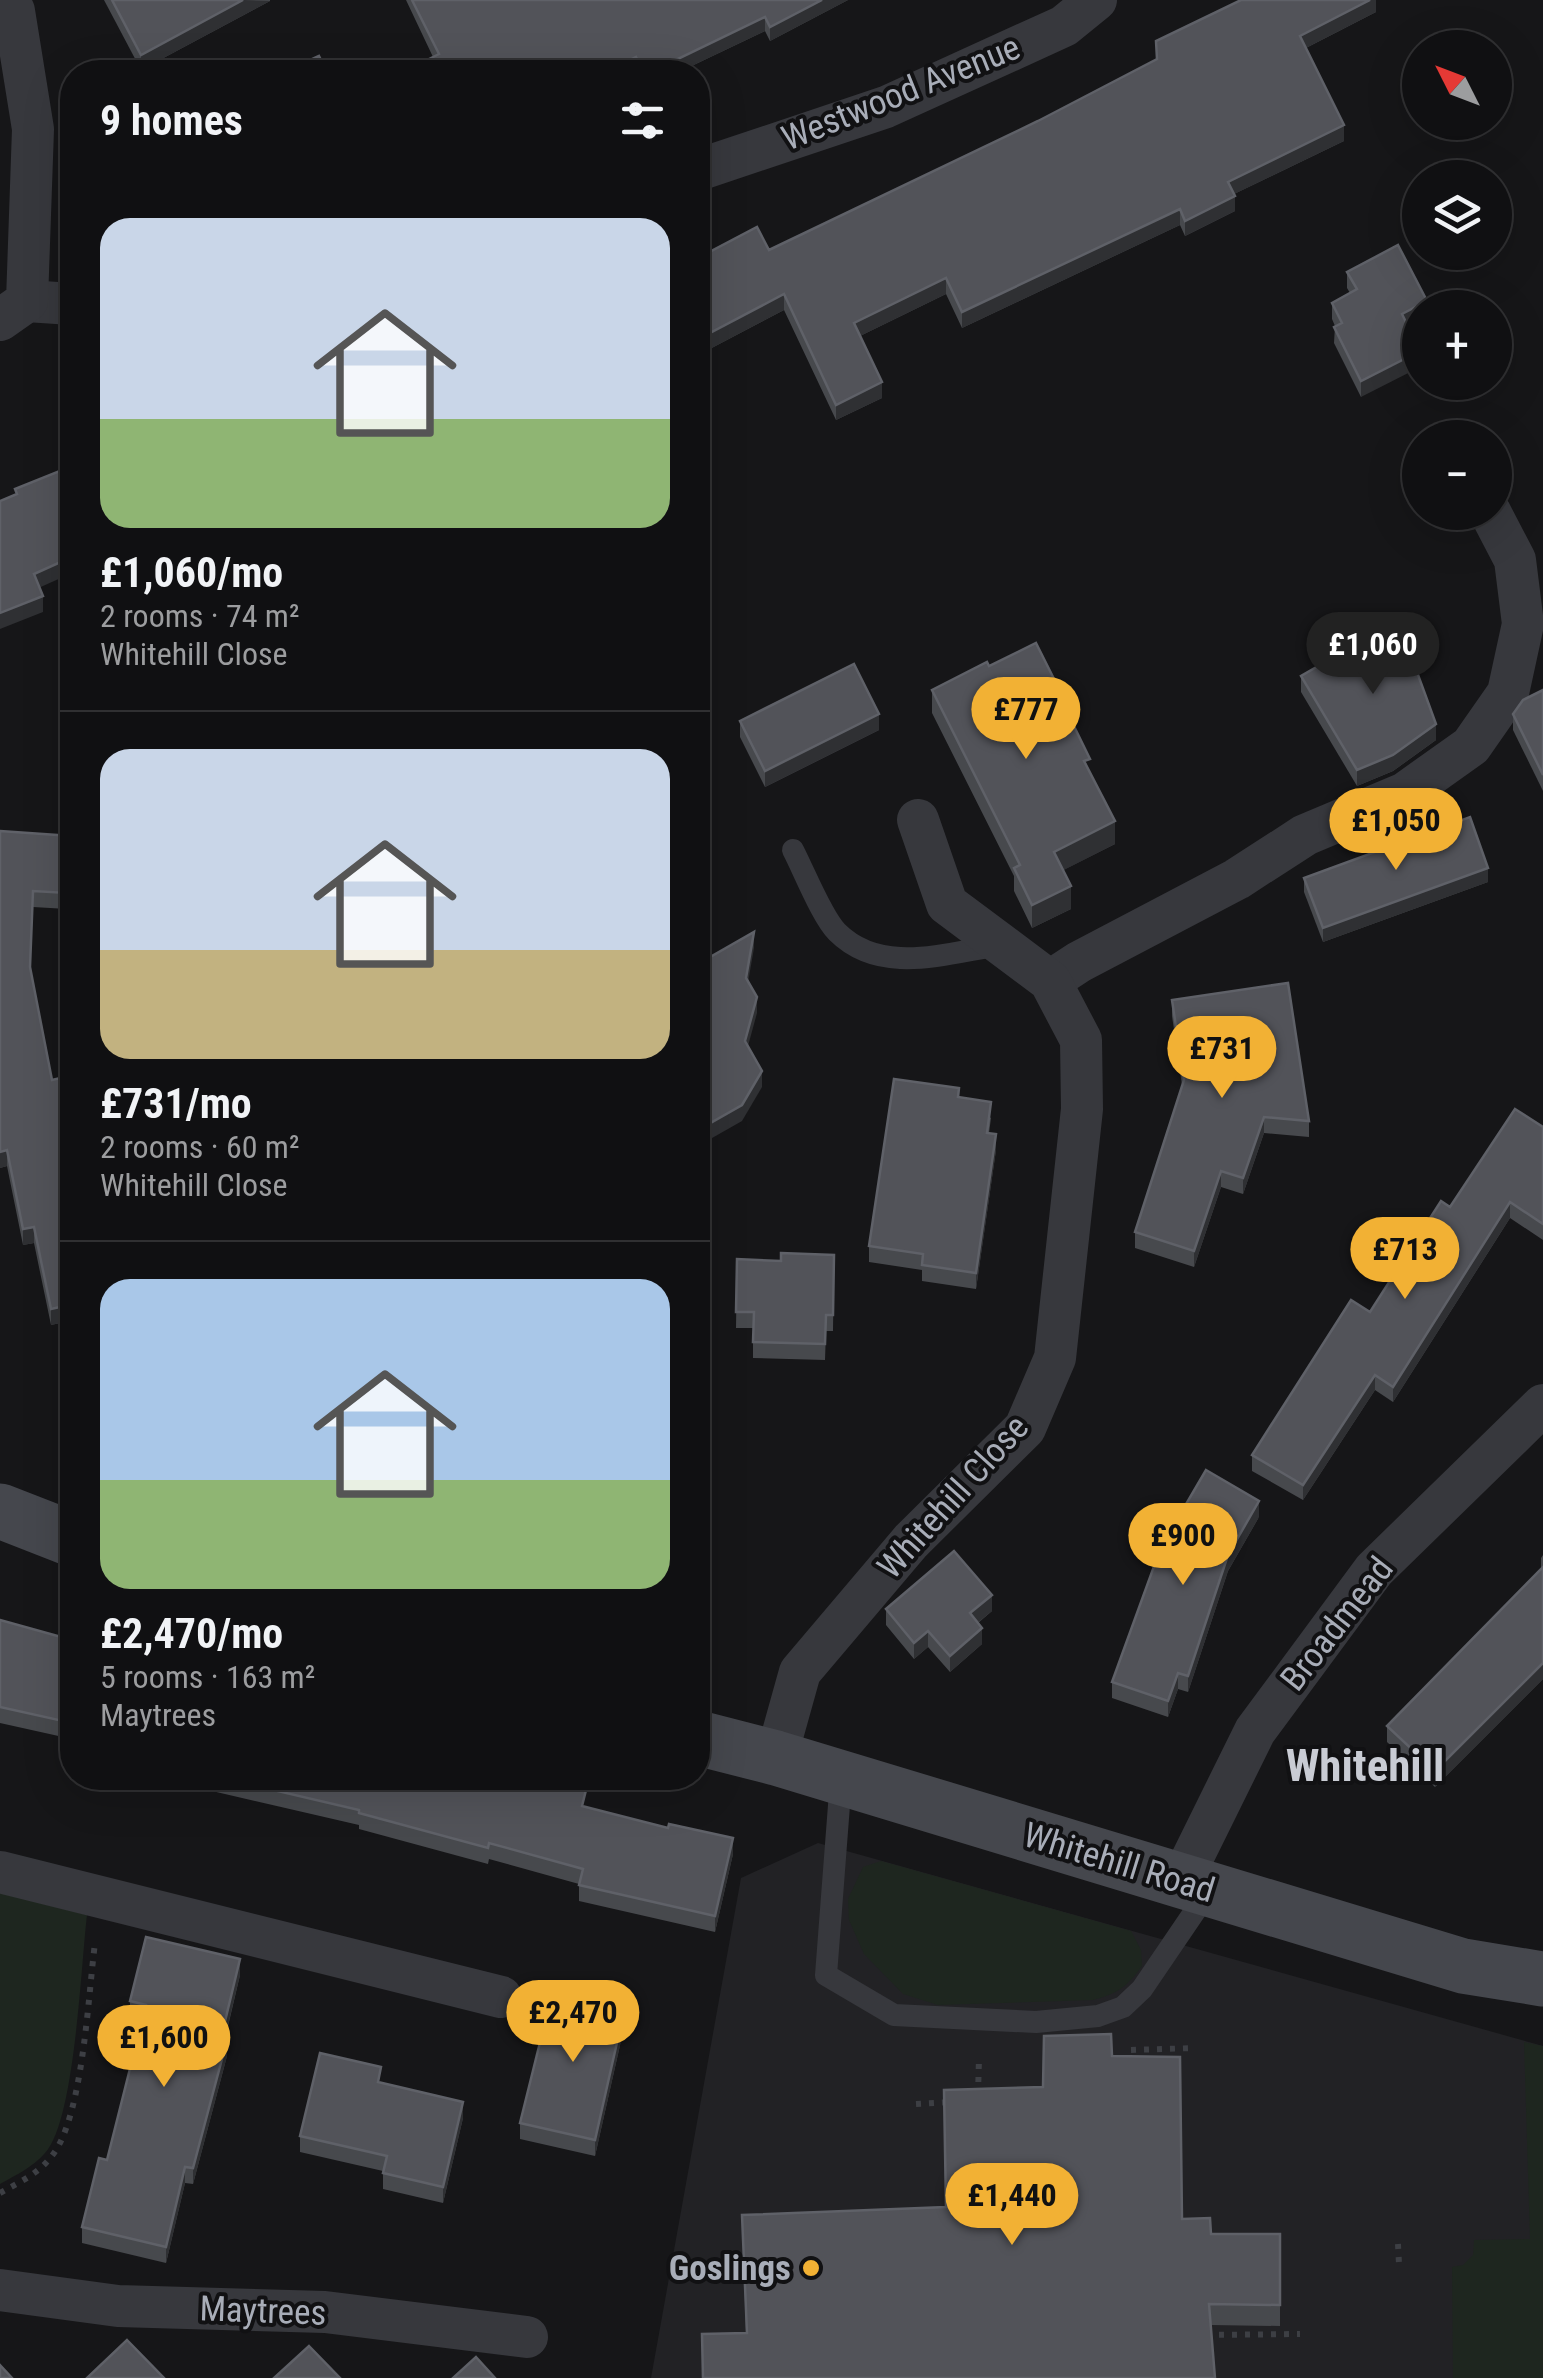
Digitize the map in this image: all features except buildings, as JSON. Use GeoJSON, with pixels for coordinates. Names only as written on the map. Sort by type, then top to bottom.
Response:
{"type":"FeatureCollection","features":[{"type":"Feature","properties":{"kind":"street"},"geometry":{"type":"LineString","coordinates":[[9,0],[33,130],[14,310],[60,305]]}},
{"type":"Feature","properties":{"kind":"street","name":"Westwood Avenue"},"geometry":{"type":"LineString","coordinates":[[710,166],[886,107],[1064,26],[1096,0]]}},
{"type":"Feature","properties":{"kind":"street"},"geometry":{"type":"LineString","coordinates":[[1050,981],[1238,879],[1306,835],[1404,793],[1470,746],[1508,694],[1523,624],[1514,560],[1499,530]]}},
{"type":"Feature","properties":{"kind":"street","name":"Whitehill Close"},"geometry":{"type":"LineString","coordinates":[[776,1758],[800,1672],[911,1541],[1025,1428],[1054,1358],[1082,1109],[1082,1040],[1050,981],[948,904],[918,820]]}},
{"type":"Feature","properties":{"kind":"street","name":"Broadmead"},"geometry":{"type":"LineString","coordinates":[[1195,1885],[1255,1731],[1374,1570],[1543,1404]]}},
{"type":"Feature","properties":{"kind":"street"},"geometry":{"type":"LineString","coordinates":[[0,1511],[60,1534]]}},
{"type":"Feature","properties":{"kind":"street","name":"Whitehill Road"},"geometry":{"type":"LineString","coordinates":[[710,1741],[1463,1966],[1543,1979]]}},
{"type":"Feature","properties":{"kind":"street"},"geometry":{"type":"LineString","coordinates":[[0,1872],[502,1997]]}},
{"type":"Feature","properties":{"kind":"street","name":"Maytrees"},"geometry":{"type":"LineString","coordinates":[[0,2290],[118,2306],[325,2312],[526,2338]]}},
{"type":"Feature","properties":{"kind":"lane"},"geometry":{"type":"LineString","coordinates":[[793,850],[835,930],[864,952],[896,960],[1000,945]]}},
{"type":"Feature","properties":{"kind":"lane"},"geometry":{"type":"LineString","coordinates":[[840,1780],[826,1974],[894,2015],[1036,2022],[1098,2016],[1123,2007],[1142,1989],[1195,1885]]}},
{"type":"Feature","properties":{"kind":"path"},"geometry":{"type":"LineString","coordinates":[[0,2193],[29,2177],[51,2158],[65,2136],[74,2108],[100,1897]]}},
{"type":"Feature","properties":{"kind":"path"},"geometry":{"type":"LineString","coordinates":[[916,2104],[978,2100]]}},
{"type":"Feature","properties":{"kind":"path"},"geometry":{"type":"LineString","coordinates":[[1398,2244],[1400,2264]]}},
{"type":"Feature","properties":{"kind":"path"},"geometry":{"type":"LineString","coordinates":[[1216,2318],[1216,2337]]}},
{"type":"Feature","properties":{"kind":"path"},"geometry":{"type":"LineString","coordinates":[[1198,2333],[1216,2337],[1300,2334]]}},
{"type":"Feature","properties":{"kind":"shaded area"},"geometry":{"type":"Polygon","coordinates":[[[818,1843],[1543,2046],[1543,2378],[651,2378],[741,1878],[818,1843]]]}},
{"type":"Feature","properties":{"kind":"shaded area"},"geometry":{"type":"Polygon","coordinates":[[[881,1861],[1131,1931],[1141,1950],[1142,1966],[1121,1988],[1093,2000],[938,2005],[903,1994],[864,1954],[849,1920],[848,1899],[863,1867],[881,1861]]]}},
{"type":"Feature","properties":{"kind":"shaded area"},"geometry":{"type":"Polygon","coordinates":[[[0,1893],[87,1915],[70,2077],[55,2136],[35,2162],[0,2184],[0,1893]]]}},
{"type":"Feature","properties":{"kind":"shaded area"},"geometry":{"type":"Polygon","coordinates":[[[1524,2042],[1543,2046],[1543,2378],[1453,2378],[1452,2267],[1463,2265],[1473,2255],[1474,2240],[1530,2239],[1524,2042]]]}},
{"type":"Feature","properties":{"kind":"place","name":"Goslings"},"geometry":{"type":"Point","coordinates":[811,2268]}},
{"type":"Feature","properties":{"kind":"district","name":"Whitehill"},"geometry":{"type":"Point","coordinates":[1365,1765]}}]}
